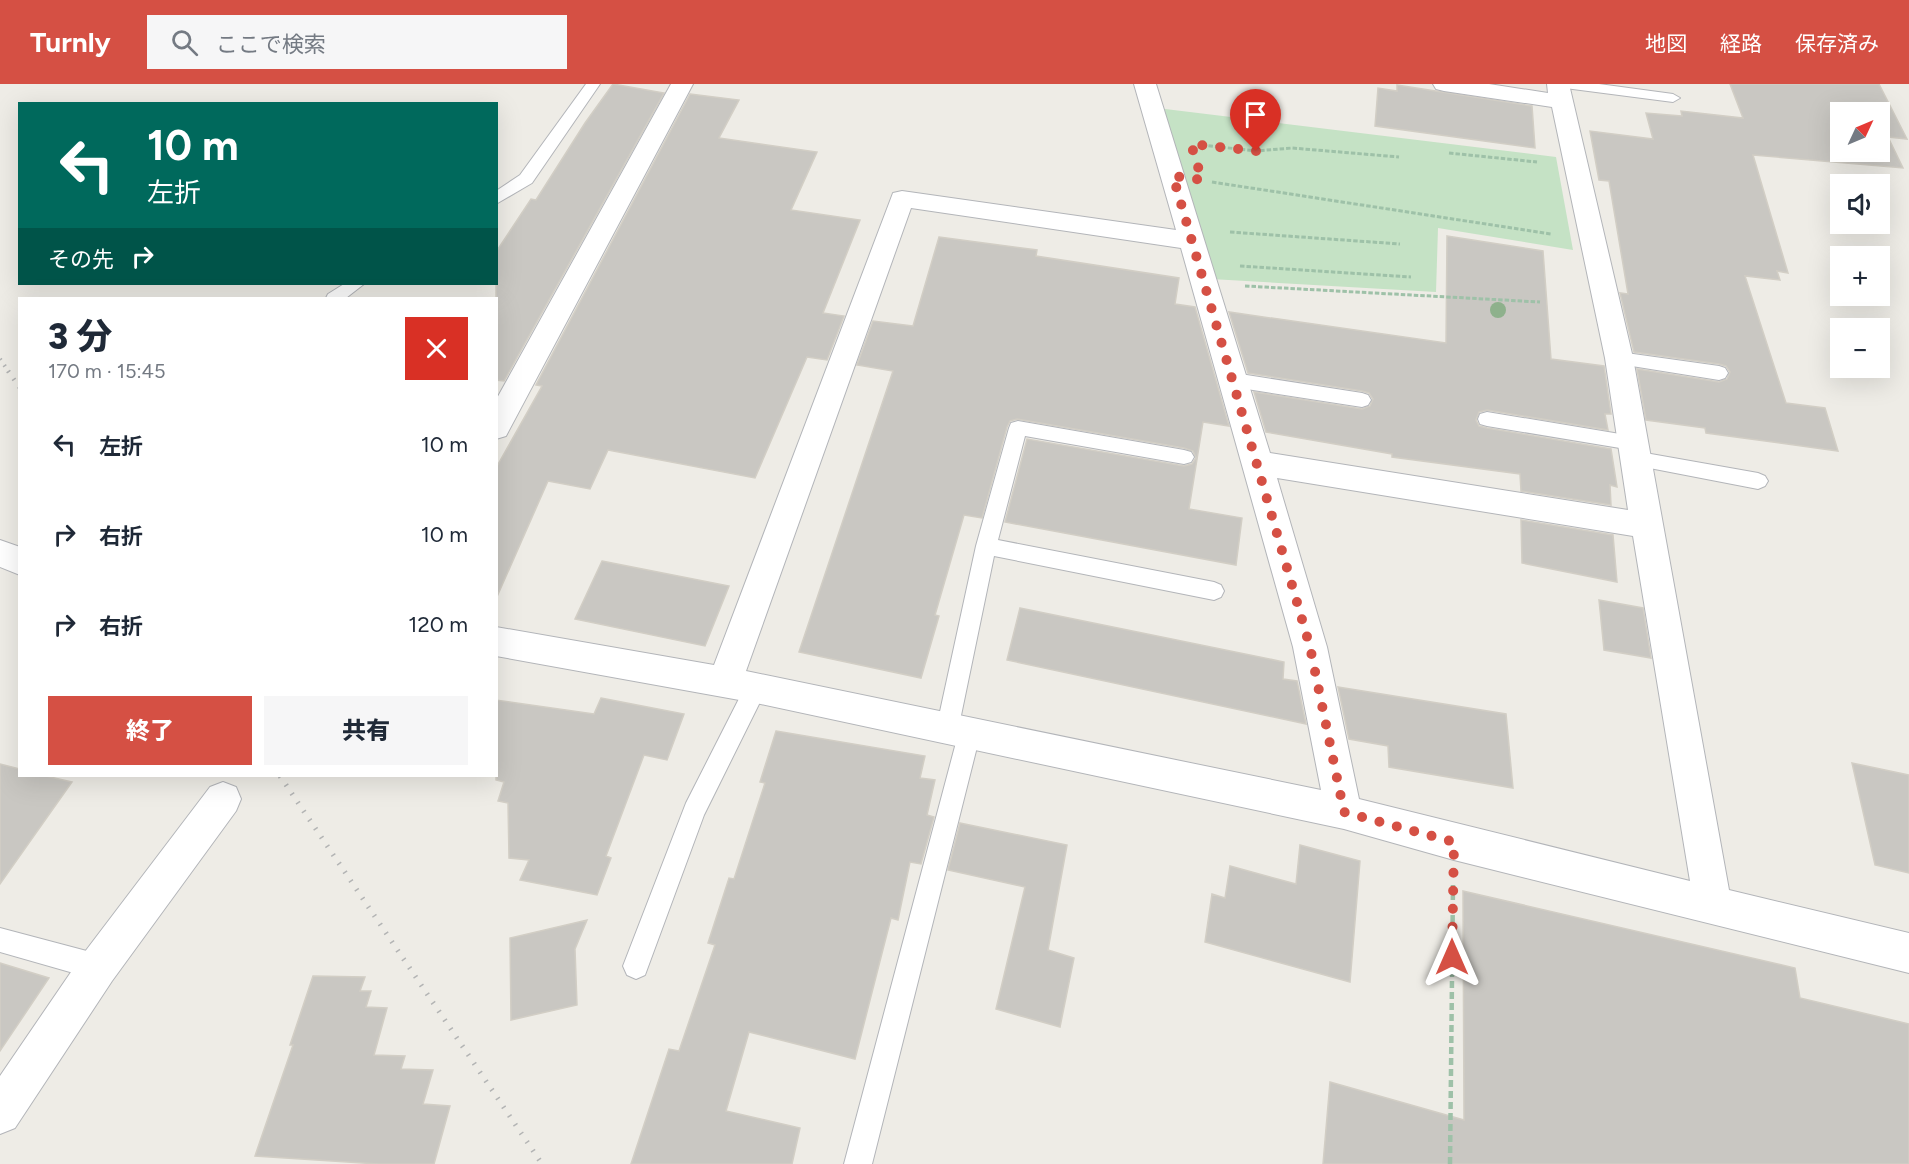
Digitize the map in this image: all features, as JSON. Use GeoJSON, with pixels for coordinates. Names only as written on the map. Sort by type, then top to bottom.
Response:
{"type":"FeatureCollection","features":[{"type":"Feature","properties":{"kind":"street"},"geometry":{"type":"LineString","coordinates":[[498,424],[682,84]]}},
{"type":"Feature","properties":{"kind":"street"},"geometry":{"type":"LineString","coordinates":[[1145,84],[1206,284],[1310,647],[1344,812]]}},
{"type":"Feature","properties":{"kind":"street"},"geometry":{"type":"LineString","coordinates":[[1444,84],[1561,90],[1619,358],[1633,451],[1713,906]]}},
{"type":"Feature","properties":{"kind":"street"},"geometry":{"type":"LineString","coordinates":[[740,685],[902,199],[1193,241]]}},
{"type":"Feature","properties":{"kind":"street"},"geometry":{"type":"LineString","coordinates":[[1257,463],[1648,526]]}},
{"type":"Feature","properties":{"kind":"street"},"geometry":{"type":"LineString","coordinates":[[0,553],[18,561]]}},
{"type":"Feature","properties":{"kind":"street"},"geometry":{"type":"LineString","coordinates":[[498,641],[740,685],[958,733],[1344,812],[1454,842],[1909,952]]}},
{"type":"Feature","properties":{"kind":"street"},"geometry":{"type":"LineString","coordinates":[[0,1113],[98,967],[224,799]]}},
{"type":"Feature","properties":{"kind":"lane"},"geometry":{"type":"LineString","coordinates":[[498,198],[526,179],[593,84]]}},
{"type":"Feature","properties":{"kind":"lane"},"geometry":{"type":"LineString","coordinates":[[1561,90],[1673,98]]}},
{"type":"Feature","properties":{"kind":"lane"},"geometry":{"type":"LineString","coordinates":[[336,297],[354,285]]}},
{"type":"Feature","properties":{"kind":"lane"},"geometry":{"type":"LineString","coordinates":[[1619,358],[1719,373]]}},
{"type":"Feature","properties":{"kind":"lane"},"geometry":{"type":"LineString","coordinates":[[1234,380],[1362,400]]}},
{"type":"Feature","properties":{"kind":"lane"},"geometry":{"type":"LineString","coordinates":[[1487,419],[1758,481]]}},
{"type":"Feature","properties":{"kind":"lane"},"geometry":{"type":"LineString","coordinates":[[858,1164],[958,733],[986,546],[1018,428],[1184,457]]}},
{"type":"Feature","properties":{"kind":"lane"},"geometry":{"type":"LineString","coordinates":[[986,546],[1214,591]]}},
{"type":"Feature","properties":{"kind":"lane"},"geometry":{"type":"LineString","coordinates":[[636,966],[740,685]]}},
{"type":"Feature","properties":{"kind":"lane"},"geometry":{"type":"LineString","coordinates":[[0,940],[98,967]]}},
{"type":"Feature","properties":{"kind":"path"},"geometry":{"type":"LineString","coordinates":[[1191,144],[1256,151],[1292,148],[1399,157]]}},
{"type":"Feature","properties":{"kind":"path"},"geometry":{"type":"LineString","coordinates":[[1449,153],[1545,162]]}},
{"type":"Feature","properties":{"kind":"path"},"geometry":{"type":"LineString","coordinates":[[1173,176],[1558,235]]}},
{"type":"Feature","properties":{"kind":"path"},"geometry":{"type":"LineString","coordinates":[[1226,232],[1400,244]]}},
{"type":"Feature","properties":{"kind":"path"},"geometry":{"type":"LineString","coordinates":[[1239,266],[1411,277]]}},
{"type":"Feature","properties":{"kind":"path"},"geometry":{"type":"LineString","coordinates":[[1206,284],[1540,302]]}},
{"type":"Feature","properties":{"kind":"path"},"geometry":{"type":"LineString","coordinates":[[1450,1164],[1454,842]]}},
{"type":"Feature","properties":{"kind":"green space"},"geometry":{"type":"Polygon","coordinates":[[[1157,108],[1556,157],[1573,250],[1438,228],[1436,292],[1211,279],[1157,108]]]}},
{"type":"Feature","properties":{"kind":"building"},"geometry":{"type":"Polygon","coordinates":[[[613,84],[664,93],[504,381],[498,380],[496,285],[498,285],[498,249],[531,199],[536,200],[613,84]]]}},
{"type":"Feature","properties":{"kind":"building"},"geometry":{"type":"Polygon","coordinates":[[[1730,84],[1879,84],[1888,102],[1830,102],[1830,162],[1753,155],[1788,273],[1777,271],[1780,280],[1745,276],[1786,403],[1825,408],[1838,451],[1706,433],[1705,428],[1646,420],[1637,369],[1719,382],[1727,379],[1730,372],[1726,366],[1719,364],[1634,352],[1620,293],[1628,294],[1609,181],[1599,180],[1590,131],[1653,139],[1646,113],[1682,116],[1681,111],[1743,118],[1730,84]]]}},
{"type":"Feature","properties":{"kind":"building"},"geometry":{"type":"Polygon","coordinates":[[[1397,85],[1532,106],[1535,148],[1375,126],[1378,88],[1397,91],[1397,85]]]}},
{"type":"Feature","properties":{"kind":"building"},"geometry":{"type":"Polygon","coordinates":[[[690,94],[739,100],[719,138],[817,152],[791,210],[860,220],[823,313],[844,316],[827,360],[807,357],[755,478],[608,450],[590,489],[548,481],[498,594],[498,464],[542,386],[536,385],[690,94]]]}},
{"type":"Feature","properties":{"kind":"building"},"geometry":{"type":"Polygon","coordinates":[[[1890,106],[1907,139],[1890,137],[1890,106]]]}},
{"type":"Feature","properties":{"kind":"building"},"geometry":{"type":"Polygon","coordinates":[[[1890,141],[1903,168],[1834,162],[1890,162],[1890,141]]]}},
{"type":"Feature","properties":{"kind":"building"},"geometry":{"type":"Polygon","coordinates":[[[1447,236],[1543,251],[1551,359],[1604,366],[1611,414],[1605,414],[1608,430],[1487,410],[1479,412],[1476,420],[1479,426],[1487,428],[1611,449],[1617,487],[1610,485],[1611,505],[1521,491],[1520,474],[1392,457],[1392,454],[1266,432],[1254,392],[1362,409],[1370,406],[1373,399],[1369,393],[1362,391],[1248,373],[1229,312],[1446,343],[1447,236]]]}},
{"type":"Feature","properties":{"kind":"building"},"geometry":{"type":"Polygon","coordinates":[[[939,237],[1037,250],[1036,256],[1179,278],[1175,304],[1195,307],[1229,426],[1203,422],[1189,509],[1242,518],[1236,565],[1005,522],[1027,439],[1184,466],[1192,464],[1196,458],[1193,451],[1184,448],[1017,419],[1010,421],[1007,427],[982,518],[964,515],[935,615],[939,616],[921,678],[799,652],[893,371],[857,365],[873,321],[913,326],[939,237]]]}},
{"type":"Feature","properties":{"kind":"building"},"geometry":{"type":"Polygon","coordinates":[[[1521,520],[1613,535],[1617,582],[1522,563],[1521,520]]]}},
{"type":"Feature","properties":{"kind":"building"},"geometry":{"type":"Polygon","coordinates":[[[602,561],[729,586],[705,646],[575,619],[602,561]]]}},
{"type":"Feature","properties":{"kind":"building"},"geometry":{"type":"Polygon","coordinates":[[[1599,600],[1643,608],[1651,658],[1604,650],[1599,600]]]}},
{"type":"Feature","properties":{"kind":"building"},"geometry":{"type":"Polygon","coordinates":[[[1020,608],[1284,662],[1283,679],[1297,681],[1306,724],[1007,660],[1020,608]]]}},
{"type":"Feature","properties":{"kind":"building"},"geometry":{"type":"Polygon","coordinates":[[[1338,687],[1506,714],[1513,788],[1389,767],[1388,746],[1349,739],[1338,687]]]}},
{"type":"Feature","properties":{"kind":"building"},"geometry":{"type":"Polygon","coordinates":[[[601,698],[684,714],[667,760],[644,755],[606,856],[611,858],[597,895],[520,880],[529,860],[509,858],[508,803],[498,801],[504,782],[496,780],[498,777],[498,700],[594,714],[601,698]]]}},
{"type":"Feature","properties":{"kind":"building"},"geometry":{"type":"Polygon","coordinates":[[[776,731],[925,756],[920,778],[935,780],[927,815],[934,817],[921,864],[910,862],[898,920],[891,918],[855,1059],[749,1032],[726,1111],[800,1128],[792,1164],[631,1164],[669,1049],[679,1051],[715,945],[708,943],[729,878],[734,879],[765,783],[760,782],[776,731]]]}},
{"type":"Feature","properties":{"kind":"building"},"geometry":{"type":"Polygon","coordinates":[[[1852,763],[1909,775],[1909,873],[1875,865],[1852,763]]]}},
{"type":"Feature","properties":{"kind":"building"},"geometry":{"type":"Polygon","coordinates":[[[0,764],[18,768],[18,777],[50,777],[72,782],[0,884],[0,764]]]}},
{"type":"Feature","properties":{"kind":"building"},"geometry":{"type":"Polygon","coordinates":[[[960,823],[1067,845],[1048,950],[1074,958],[1060,1027],[996,1009],[1025,887],[948,870],[960,823]]]}},
{"type":"Feature","properties":{"kind":"building"},"geometry":{"type":"Polygon","coordinates":[[[1300,845],[1360,861],[1350,982],[1205,942],[1212,894],[1225,898],[1230,866],[1296,884],[1300,845]]]}},
{"type":"Feature","properties":{"kind":"building"},"geometry":{"type":"Polygon","coordinates":[[[1463,891],[1795,968],[1800,998],[1909,1024],[1909,1164],[1323,1164],[1330,1082],[1464,1120],[1463,891]]]}},
{"type":"Feature","properties":{"kind":"building"},"geometry":{"type":"Polygon","coordinates":[[[587,920],[575,949],[577,1005],[511,1020],[510,938],[587,920]]]}},
{"type":"Feature","properties":{"kind":"building"},"geometry":{"type":"Polygon","coordinates":[[[0,963],[49,978],[0,1051],[0,963]]]}},
{"type":"Feature","properties":{"kind":"building"},"geometry":{"type":"Polygon","coordinates":[[[313,976],[365,977],[360,991],[371,991],[366,1007],[387,1008],[374,1055],[405,1056],[401,1069],[433,1070],[423,1104],[450,1106],[434,1164],[378,1164],[255,1156],[293,1045],[290,1045],[313,976]]]}},
{"type":"Feature","properties":{"kind":"railway"},"geometry":{"type":"LineString","coordinates":[[0,359],[9,372]]}},
{"type":"Feature","properties":{"kind":"railway"},"geometry":{"type":"LineString","coordinates":[[8,371],[18,385]]}},
{"type":"Feature","properties":{"kind":"railway"},"geometry":{"type":"LineString","coordinates":[[281,777],[542,1164]]}},
{"type":"Feature","properties":{"kind":"route"},"geometry":{"type":"LineString","coordinates":[[1256,151],[1191,144],[1202,180],[1173,176],[1310,647],[1344,812],[1454,842],[1452,957]]}}]}
